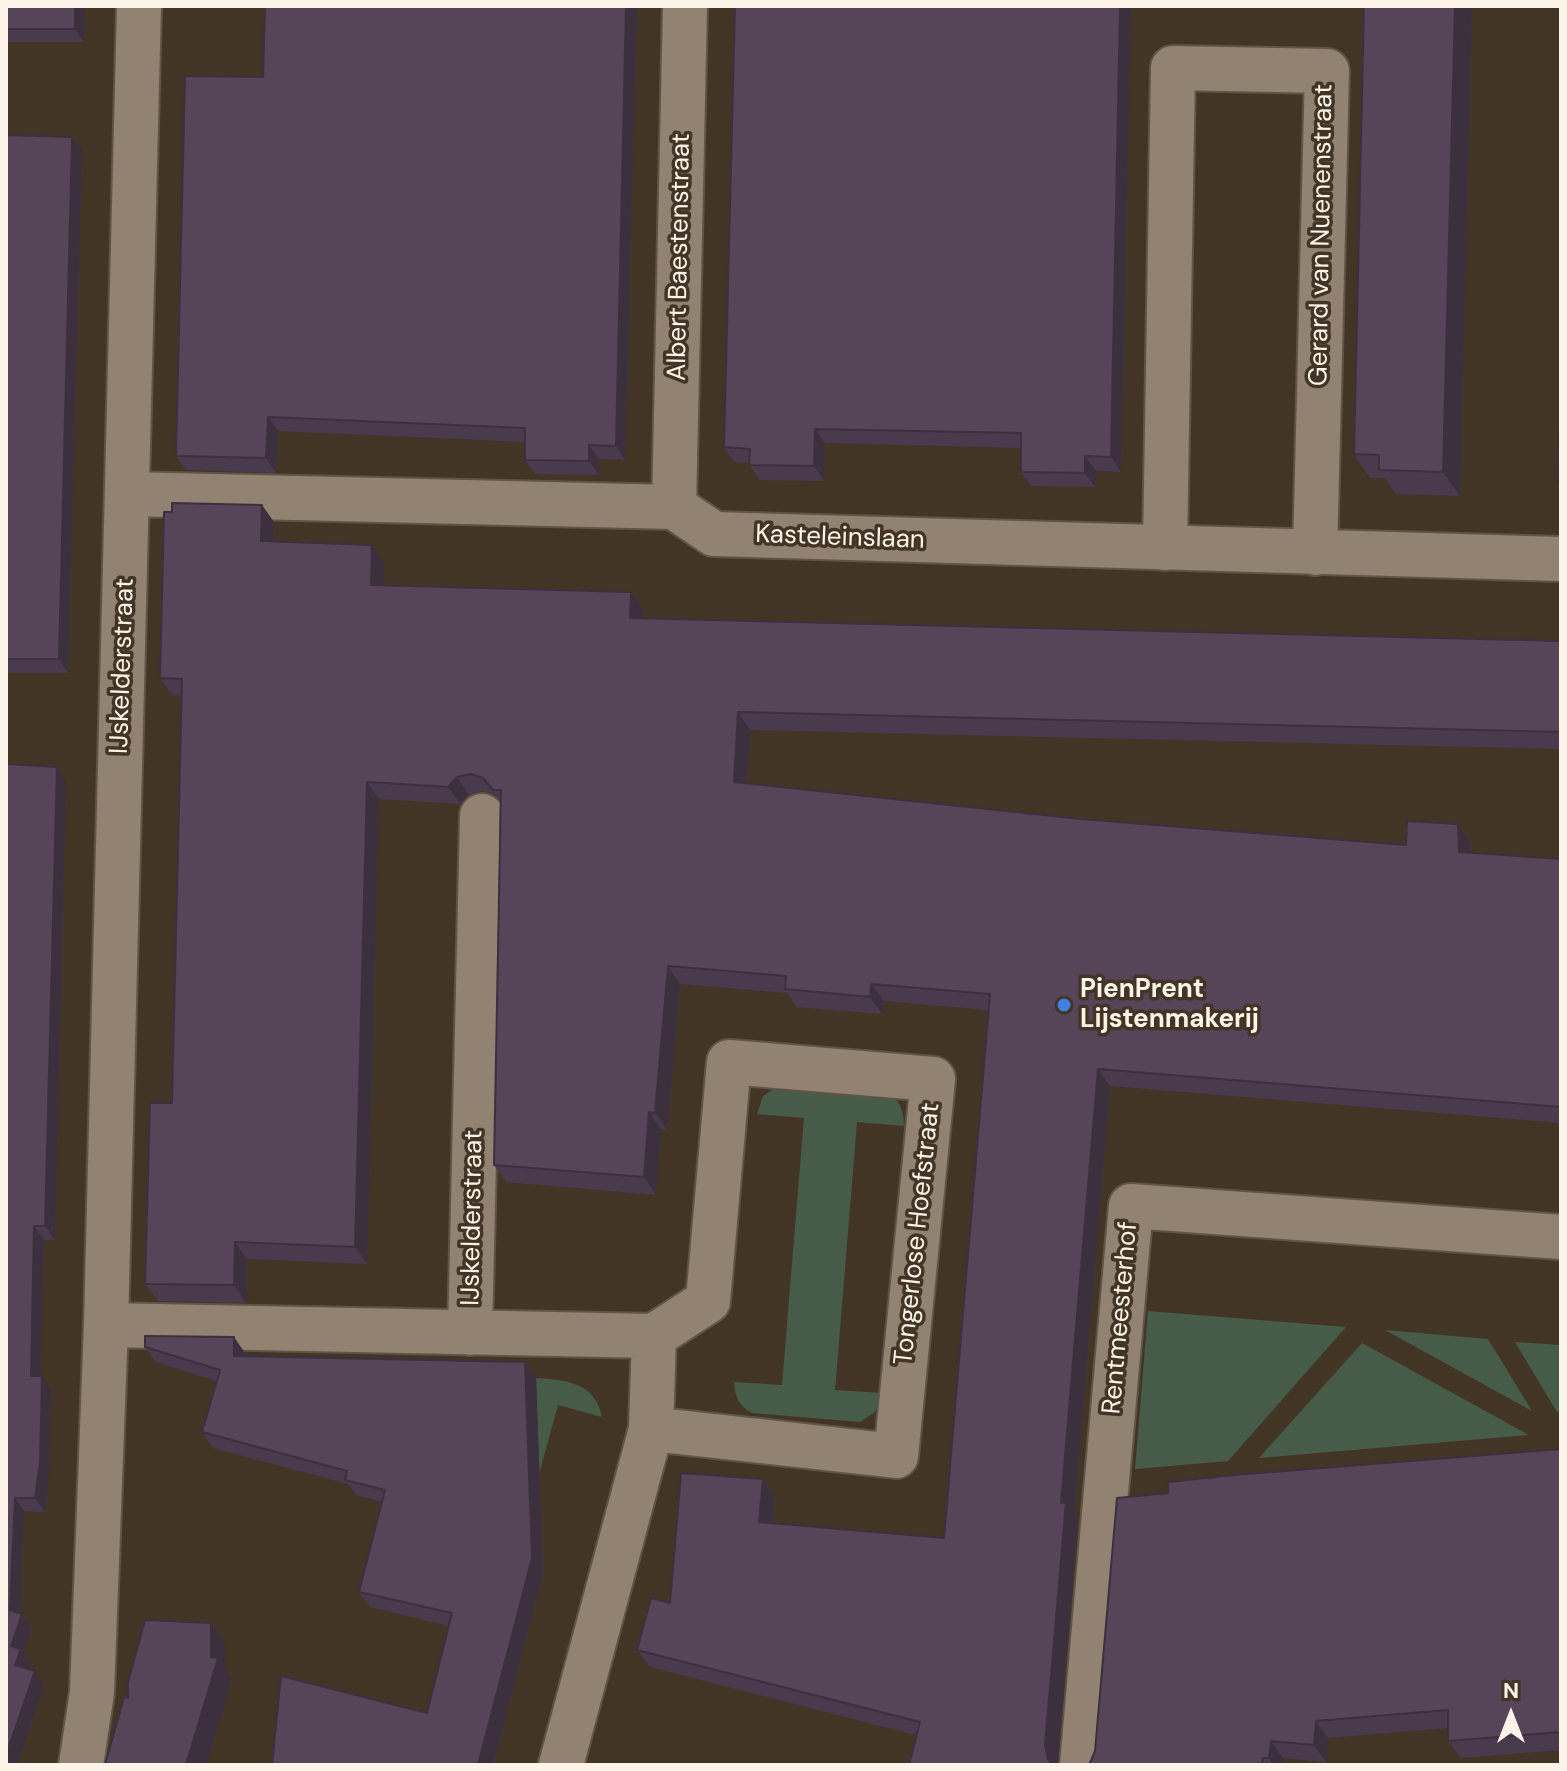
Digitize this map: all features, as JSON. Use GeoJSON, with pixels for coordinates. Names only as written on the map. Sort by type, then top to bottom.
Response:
{"type":"FeatureCollection","features":[{"type":"Feature","properties":{"kind":"street","name":"IJskelderstraat"},"geometry":{"type":"LineString","coordinates":[[81,1765],[92,1692],[106,1325],[139,6]]}},
{"type":"Feature","properties":{"kind":"street","name":"Albert Baestenstraat"},"geometry":{"type":"LineString","coordinates":[[674,507],[685,6]]}},
{"type":"Feature","properties":{"kind":"street","name":"Gerard van Nuenenstraat"},"geometry":{"type":"LineString","coordinates":[[1165,548],[1173,68],[1249,68],[1327,71],[1315,553]]}},
{"type":"Feature","properties":{"kind":"street"},"geometry":{"type":"LineString","coordinates":[[128,494],[674,507]]}},
{"type":"Feature","properties":{"kind":"street","name":"Kasteleinslaan"},"geometry":{"type":"LineString","coordinates":[[674,507],[714,534],[1561,559]]}},
{"type":"Feature","properties":{"kind":"street","name":"IJskelderstraat"},"geometry":{"type":"LineString","coordinates":[[470,1333],[482,816]]}},
{"type":"Feature","properties":{"kind":"street","name":"Tongerlose Hoefstraat"},"geometry":{"type":"LineString","coordinates":[[651,1429],[896,1456],[933,1079],[729,1062],[708,1301],[654,1336]]}},
{"type":"Feature","properties":{"kind":"street","name":"Rentmeesterhof"},"geometry":{"type":"LineString","coordinates":[[1082,1765],[1131,1206],[1561,1237]]}},
{"type":"Feature","properties":{"kind":"street","name":"IJskelderstraat"},"geometry":{"type":"LineString","coordinates":[[106,1325],[654,1336]]}},
{"type":"Feature","properties":{"kind":"street"},"geometry":{"type":"LineString","coordinates":[[561,1765],[651,1429],[654,1336]]}},
{"type":"Feature","properties":{"kind":"green space"},"geometry":{"type":"Polygon","coordinates":[[[780,1085],[879,1092],[892,1097],[902,1112],[904,1126],[857,1122],[835,1390],[882,1393],[875,1412],[860,1422],[752,1413],[741,1404],[735,1392],[734,1382],[782,1385],[804,1118],[757,1114],[763,1096],[780,1085]]]}},
{"type":"Feature","properties":{"kind":"green space"},"geometry":{"type":"Polygon","coordinates":[[[1148,1311],[1346,1327],[1228,1461],[1135,1469],[1148,1311]]]}},
{"type":"Feature","properties":{"kind":"green space"},"geometry":{"type":"Polygon","coordinates":[[[1385,1330],[1488,1339],[1532,1411],[1385,1330]]]}},
{"type":"Feature","properties":{"kind":"green space"},"geometry":{"type":"Polygon","coordinates":[[[1515,1342],[1561,1345],[1561,1410],[1557,1412],[1515,1342]]]}},
{"type":"Feature","properties":{"kind":"green space"},"geometry":{"type":"Polygon","coordinates":[[[1362,1343],[1529,1435],[1259,1458],[1362,1343]]]}},
{"type":"Feature","properties":{"kind":"green space"},"geometry":{"type":"Polygon","coordinates":[[[536,1378],[578,1385],[593,1396],[602,1417],[558,1405],[539,1474],[536,1378]]]}},
{"type":"Feature","properties":{"kind":"building"},"geometry":{"type":"Polygon","coordinates":[[[6,6],[75,6],[75,29],[6,29],[6,6]]]}},
{"type":"Feature","properties":{"kind":"building"},"geometry":{"type":"Polygon","coordinates":[[[265,6],[626,6],[616,446],[589,445],[589,461],[525,460],[525,428],[268,417],[266,458],[176,456],[185,76],[263,77],[265,6]]]}},
{"type":"Feature","properties":{"kind":"building"},"geometry":{"type":"Polygon","coordinates":[[[735,6],[1120,6],[1111,457],[1085,456],[1085,473],[1021,472],[1021,433],[815,429],[814,466],[749,465],[750,449],[724,447],[735,6]]]}},
{"type":"Feature","properties":{"kind":"building"},"geometry":{"type":"Polygon","coordinates":[[[1364,6],[1455,6],[1443,472],[1379,470],[1379,455],[1354,454],[1364,6]]]}},
{"type":"Feature","properties":{"kind":"building"},"geometry":{"type":"Polygon","coordinates":[[[6,135],[72,137],[59,659],[6,659],[6,135]]]}},
{"type":"Feature","properties":{"kind":"building"},"geometry":{"type":"Polygon","coordinates":[[[1561,365],[1561,484],[1558,484],[1561,365]]]}},
{"type":"Feature","properties":{"kind":"building"},"geometry":{"type":"Polygon","coordinates":[[[172,503],[262,505],[261,541],[372,545],[371,585],[631,592],[630,618],[1561,641],[1561,732],[738,712],[734,782],[1081,819],[1406,845],[1407,821],[1458,824],[1459,852],[1561,859],[1561,1107],[1098,1069],[1061,1503],[1066,1502],[1045,1745],[1048,1759],[1053,1765],[909,1765],[920,1722],[637,1650],[651,1598],[670,1603],[681,1473],[763,1479],[759,1522],[944,1538],[990,994],[871,984],[870,997],[785,989],[786,976],[668,966],[655,1113],[649,1112],[644,1177],[494,1165],[501,790],[493,790],[483,778],[471,774],[457,777],[448,787],[367,782],[355,1247],[235,1242],[234,1285],[145,1284],[150,1103],[172,1103],[182,679],[160,678],[164,512],[172,512],[172,503]]]}},
{"type":"Feature","properties":{"kind":"building"},"geometry":{"type":"Polygon","coordinates":[[[6,764],[57,767],[45,1226],[34,1226],[31,1376],[42,1376],[40,1463],[35,1498],[15,1498],[10,1610],[22,1614],[11,1646],[21,1649],[15,1665],[35,1671],[6,1755],[6,764]]]}},
{"type":"Feature","properties":{"kind":"building"},"geometry":{"type":"Polygon","coordinates":[[[145,1336],[234,1337],[234,1356],[525,1362],[532,1558],[478,1765],[272,1765],[281,1676],[427,1713],[452,1613],[359,1592],[385,1490],[345,1480],[347,1471],[202,1432],[220,1370],[145,1347],[145,1336]]]}},
{"type":"Feature","properties":{"kind":"building"},"geometry":{"type":"Polygon","coordinates":[[[1561,1449],[1561,1732],[1448,1741],[1448,1710],[1316,1721],[1314,1745],[1271,1741],[1269,1758],[1263,1758],[1262,1765],[1087,1765],[1095,1751],[1117,1498],[1168,1493],[1168,1482],[1561,1449]]]}},
{"type":"Feature","properties":{"kind":"building"},"geometry":{"type":"Polygon","coordinates":[[[145,1620],[211,1623],[211,1657],[218,1658],[186,1765],[105,1765],[124,1697],[128,1698],[128,1682],[145,1620]]]}},
{"type":"Feature","properties":{"kind":"place","name":"PienPrent Lijstenmakerij"},"geometry":{"type":"Point","coordinates":[1064,1005]}}]}
